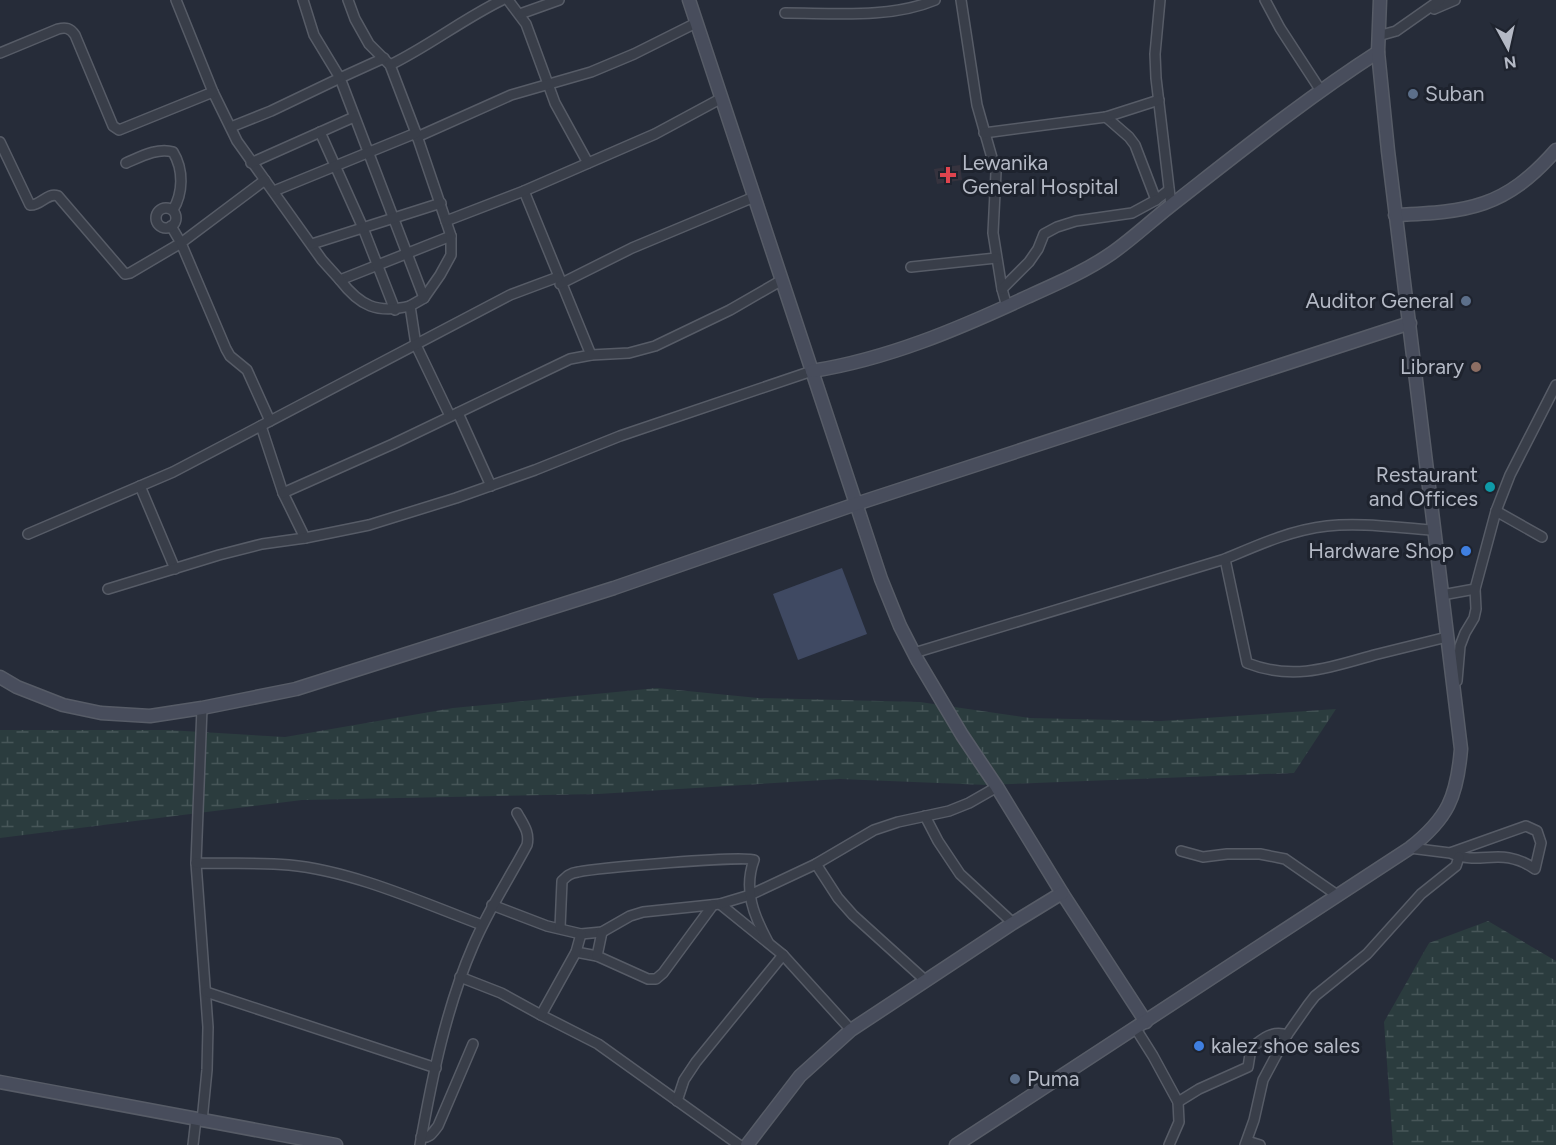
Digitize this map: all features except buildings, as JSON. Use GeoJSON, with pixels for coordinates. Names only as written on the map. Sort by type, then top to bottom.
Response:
{"type":"FeatureCollection","features":[{"type":"Feature","properties":{"kind":"street"},"geometry":{"type":"LineString","coordinates":[[176,0],[213,92],[251,163],[274,191],[322,260],[351,295],[366,305],[395,310],[410,306],[424,298],[451,255],[451,236],[417,135],[387,62],[369,44],[348,0]]}},
{"type":"Feature","properties":{"kind":"street"},"geometry":{"type":"LineString","coordinates":[[303,0],[314,35],[339,78],[424,298]]}},
{"type":"Feature","properties":{"kind":"street"},"geometry":{"type":"LineString","coordinates":[[231,127],[271,111],[339,78],[387,62],[437,39],[480,11],[502,0]]}},
{"type":"Feature","properties":{"kind":"street"},"geometry":{"type":"LineString","coordinates":[[508,0],[520,14],[564,122],[588,163]]}},
{"type":"Feature","properties":{"kind":"street"},"geometry":{"type":"LineString","coordinates":[[520,14],[559,0]]}},
{"type":"Feature","properties":{"kind":"street"},"geometry":{"type":"LineString","coordinates":[[689,0],[881,579],[900,626],[962,735],[997,787],[1141,1026],[1153,1056],[1178,1102],[1179,1122],[1169,1145]]}},
{"type":"Feature","properties":{"kind":"street"},"geometry":{"type":"LineString","coordinates":[[785,13],[851,14],[905,9],[935,0]]}},
{"type":"Feature","properties":{"kind":"street"},"geometry":{"type":"LineString","coordinates":[[961,0],[977,105],[996,172],[993,233],[1006,307]]}},
{"type":"Feature","properties":{"kind":"street"},"geometry":{"type":"LineString","coordinates":[[1160,0],[1155,54],[1171,205]]}},
{"type":"Feature","properties":{"kind":"street"},"geometry":{"type":"LineString","coordinates":[[1265,0],[1280,28],[1321,91]]}},
{"type":"Feature","properties":{"kind":"street"},"geometry":{"type":"LineString","coordinates":[[956,1145],[1410,848],[1445,813],[1457,780],[1461,749],[1395,215],[1378,52],[1380,0]]}},
{"type":"Feature","properties":{"kind":"street"},"geometry":{"type":"LineString","coordinates":[[1378,36],[1396,31],[1440,0]]}},
{"type":"Feature","properties":{"kind":"street"},"geometry":{"type":"LineString","coordinates":[[1423,12],[1455,0]]}},
{"type":"Feature","properties":{"kind":"street"},"geometry":{"type":"LineString","coordinates":[[274,191],[494,102],[591,72],[634,54],[696,23]]}},
{"type":"Feature","properties":{"kind":"street"},"geometry":{"type":"LineString","coordinates":[[0,53],[58,29],[64,27],[70,29],[75,35],[113,126],[119,130],[213,92]]}},
{"type":"Feature","properties":{"kind":"street"},"geometry":{"type":"LineString","coordinates":[[108,589],[262,544],[369,525],[491,486],[620,436],[812,371],[865,361],[904,350],[1006,307],[1066,279],[1111,254],[1171,205],[1321,91],[1378,52]]}},
{"type":"Feature","properties":{"kind":"street"},"geometry":{"type":"LineString","coordinates":[[446,221],[524,191],[655,134],[720,99]]}},
{"type":"Feature","properties":{"kind":"street"},"geometry":{"type":"LineString","coordinates":[[984,133],[1106,117],[1134,110],[1159,100]]}},
{"type":"Feature","properties":{"kind":"street"},"geometry":{"type":"LineString","coordinates":[[251,163],[354,117]]}},
{"type":"Feature","properties":{"kind":"street"},"geometry":{"type":"LineString","coordinates":[[1106,117],[1135,144],[1156,200]]}},
{"type":"Feature","properties":{"kind":"street"},"geometry":{"type":"LineString","coordinates":[[320,132],[363,228],[395,310]]}},
{"type":"Feature","properties":{"kind":"street"},"geometry":{"type":"LineString","coordinates":[[0,142],[30,205],[51,195],[58,196],[125,274],[181,243],[265,180]]}},
{"type":"Feature","properties":{"kind":"street"},"geometry":{"type":"LineString","coordinates":[[126,164],[142,156],[166,150],[173,152],[180,167],[181,190],[173,210],[176,219],[168,228],[157,223],[158,212],[165,208],[173,210]]}},
{"type":"Feature","properties":{"kind":"street"},"geometry":{"type":"LineString","coordinates":[[1395,215],[1454,211],[1482,205],[1528,179],[1556,150]]}},
{"type":"Feature","properties":{"kind":"street"},"geometry":{"type":"LineString","coordinates":[[1002,289],[1029,261],[1038,249],[1044,234],[1049,231],[1076,221],[1132,213],[1169,190]]}},
{"type":"Feature","properties":{"kind":"street"},"geometry":{"type":"LineString","coordinates":[[524,191],[591,355]]}},
{"type":"Feature","properties":{"kind":"street"},"geometry":{"type":"LineString","coordinates":[[28,534],[173,472],[510,295],[559,280],[754,197]]}},
{"type":"Feature","properties":{"kind":"street"},"geometry":{"type":"LineString","coordinates":[[312,244],[441,202]]}},
{"type":"Feature","properties":{"kind":"street"},"geometry":{"type":"LineString","coordinates":[[171,226],[181,243],[226,349],[230,356],[247,370],[270,421]]}},
{"type":"Feature","properties":{"kind":"street"},"geometry":{"type":"LineString","coordinates":[[339,280],[451,236]]}},
{"type":"Feature","properties":{"kind":"street"},"geometry":{"type":"LineString","coordinates":[[911,267],[996,258]]}},
{"type":"Feature","properties":{"kind":"street"},"geometry":{"type":"LineString","coordinates":[[283,493],[393,444],[570,359],[591,355],[629,353],[655,346],[782,280]]}},
{"type":"Feature","properties":{"kind":"street"},"geometry":{"type":"LineString","coordinates":[[410,306],[416,345],[491,486]]}},
{"type":"Feature","properties":{"kind":"street"},"geometry":{"type":"LineString","coordinates":[[0,677],[17,687],[63,705],[101,713],[150,716],[296,689],[624,584],[856,504],[1410,323]]}},
{"type":"Feature","properties":{"kind":"street"},"geometry":{"type":"LineString","coordinates":[[1455,700],[1460,646],[1474,618],[1475,589],[1496,511],[1510,475],[1556,385]]}},
{"type":"Feature","properties":{"kind":"street"},"geometry":{"type":"LineString","coordinates":[[261,426],[283,493],[305,538]]}},
{"type":"Feature","properties":{"kind":"street"},"geometry":{"type":"LineString","coordinates":[[140,486],[174,569]]}},
{"type":"Feature","properties":{"kind":"street"},"geometry":{"type":"LineString","coordinates":[[1496,511],[1542,537]]}},
{"type":"Feature","properties":{"kind":"street"},"geometry":{"type":"LineString","coordinates":[[914,653],[1225,559],[1269,540],[1299,531],[1339,525],[1433,530]]}},
{"type":"Feature","properties":{"kind":"street"},"geometry":{"type":"LineString","coordinates":[[1225,559],[1247,663],[1262,669],[1300,673],[1328,669],[1447,637]]}},
{"type":"Feature","properties":{"kind":"street"},"geometry":{"type":"LineString","coordinates":[[1442,595],[1475,589]]}},
{"type":"Feature","properties":{"kind":"street"},"geometry":{"type":"LineString","coordinates":[[193,1145],[207,1070],[206,992],[196,863],[202,708]]}},
{"type":"Feature","properties":{"kind":"street"},"geometry":{"type":"LineString","coordinates":[[492,905],[530,920],[580,934],[602,932],[630,916],[643,912],[716,905],[750,895],[816,864],[874,830],[959,807],[997,787]]}},
{"type":"Feature","properties":{"kind":"street"},"geometry":{"type":"LineString","coordinates":[[421,1141],[436,1068],[460,977],[492,905],[527,845],[529,837],[517,813]]}},
{"type":"Feature","properties":{"kind":"street"},"geometry":{"type":"LineString","coordinates":[[925,816],[960,874],[1013,923]]}},
{"type":"Feature","properties":{"kind":"street"},"geometry":{"type":"LineString","coordinates":[[1410,848],[1455,855],[1465,859],[1512,857],[1524,861],[1535,869],[1541,849],[1539,835],[1534,828],[1526,826],[1455,855]]}},
{"type":"Feature","properties":{"kind":"street"},"geometry":{"type":"LineString","coordinates":[[1181,851],[1203,857],[1260,854],[1285,859],[1337,895]]}},
{"type":"Feature","properties":{"kind":"street"},"geometry":{"type":"LineString","coordinates":[[1260,1145],[1246,1143],[1263,1080],[1287,1035],[1315,996],[1367,954],[1421,894],[1456,867],[1455,855]]}},
{"type":"Feature","properties":{"kind":"street"},"geometry":{"type":"LineString","coordinates":[[560,928],[562,881],[569,874],[730,858],[753,858],[750,895],[756,918],[768,942]]}},
{"type":"Feature","properties":{"kind":"street"},"geometry":{"type":"LineString","coordinates":[[196,863],[289,865],[338,874],[421,902],[482,926]]}},
{"type":"Feature","properties":{"kind":"street"},"geometry":{"type":"LineString","coordinates":[[816,864],[838,898],[853,915],[926,981]]}},
{"type":"Feature","properties":{"kind":"street"},"geometry":{"type":"LineString","coordinates":[[747,1145],[800,1076],[851,1030],[1062,893]]}},
{"type":"Feature","properties":{"kind":"street"},"geometry":{"type":"LineString","coordinates":[[716,905],[783,955],[851,1030]]}},
{"type":"Feature","properties":{"kind":"street"},"geometry":{"type":"LineString","coordinates":[[576,952],[597,956],[641,976],[656,979],[716,905]]}},
{"type":"Feature","properties":{"kind":"street"},"geometry":{"type":"LineString","coordinates":[[597,956],[602,932]]}},
{"type":"Feature","properties":{"kind":"street"},"geometry":{"type":"LineString","coordinates":[[541,1016],[576,952],[580,934]]}},
{"type":"Feature","properties":{"kind":"street"},"geometry":{"type":"LineString","coordinates":[[677,1101],[684,1080],[696,1062],[783,955]]}},
{"type":"Feature","properties":{"kind":"street"},"geometry":{"type":"LineString","coordinates":[[460,977],[501,993],[598,1044],[739,1145]]}},
{"type":"Feature","properties":{"kind":"street"},"geometry":{"type":"LineString","coordinates":[[206,992],[436,1068]]}},
{"type":"Feature","properties":{"kind":"street"},"geometry":{"type":"LineString","coordinates":[[1178,1102],[1199,1089],[1248,1066],[1251,1048],[1267,1036],[1276,1033],[1287,1035]]}},
{"type":"Feature","properties":{"kind":"street"},"geometry":{"type":"LineString","coordinates":[[421,1141],[431,1135],[438,1126],[473,1044]]}},
{"type":"Feature","properties":{"kind":"street"},"geometry":{"type":"LineString","coordinates":[[0,1082],[336,1145]]}},
{"type":"Feature","properties":{"kind":"shaded area","name":"Lewanika General Hospital"},"geometry":{"type":"Polygon","coordinates":[[[960,165],[962,180],[937,184],[934,169],[960,165]]]}},
{"type":"Feature","properties":{"kind":"green space"},"geometry":{"type":"Polygon","coordinates":[[[657,688],[758,698],[920,702],[1030,718],[1161,721],[1336,709],[1294,773],[987,785],[840,779],[598,794],[302,800],[0,838],[0,730],[168,730],[285,737],[453,708],[657,688]]]}},
{"type":"Feature","properties":{"kind":"green space"},"geometry":{"type":"Polygon","coordinates":[[[1488,921],[1556,961],[1556,1145],[1393,1145],[1384,1022],[1429,943],[1488,921]]]}},
{"type":"Feature","properties":{"kind":"water"},"geometry":{"type":"Polygon","coordinates":[[[842,568],[867,634],[798,660],[773,594],[842,568]]]}},
{"type":"Feature","properties":{"kind":"place","name":"Suban"},"geometry":{"type":"Point","coordinates":[1413,94]}},
{"type":"Feature","properties":{"kind":"place","name":"Lewanika General Hospital"},"geometry":{"type":"Point","coordinates":[948,175]}},
{"type":"Feature","properties":{"kind":"place","name":"Auditor General"},"geometry":{"type":"Point","coordinates":[1466,301]}},
{"type":"Feature","properties":{"kind":"place","name":"Library"},"geometry":{"type":"Point","coordinates":[1476,367]}},
{"type":"Feature","properties":{"kind":"place","name":"Restaurant and Offices"},"geometry":{"type":"Point","coordinates":[1490,487]}},
{"type":"Feature","properties":{"kind":"place","name":"Hardware Shop"},"geometry":{"type":"Point","coordinates":[1466,551]}},
{"type":"Feature","properties":{"kind":"place","name":"kalez shoe sales"},"geometry":{"type":"Point","coordinates":[1199,1046]}},
{"type":"Feature","properties":{"kind":"place","name":"Puma"},"geometry":{"type":"Point","coordinates":[1015,1079]}}]}
